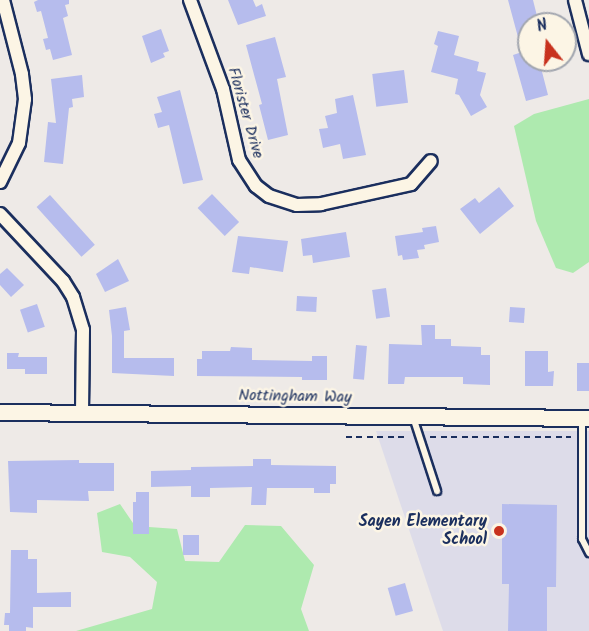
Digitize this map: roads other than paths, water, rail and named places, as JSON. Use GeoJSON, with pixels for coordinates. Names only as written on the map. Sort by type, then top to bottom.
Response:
{"type":"FeatureCollection","features":[{"type":"Feature","properties":{"kind":"street"},"geometry":{"type":"LineString","coordinates":[[0,182],[19,143],[25,99],[22,74],[3,0]]}},
{"type":"Feature","properties":{"kind":"street","name":"Florister Drive"},"geometry":{"type":"LineString","coordinates":[[190,0],[223,89],[239,160],[256,186],[269,196],[297,205],[321,204],[411,184],[431,161]]}},
{"type":"Feature","properties":{"kind":"street"},"geometry":{"type":"LineString","coordinates":[[575,0],[589,54]]}},
{"type":"Feature","properties":{"kind":"street"},"geometry":{"type":"LineString","coordinates":[[0,214],[63,281],[73,297],[83,330],[82,413]]}},
{"type":"Feature","properties":{"kind":"street","name":"Nottingham Way"},"geometry":{"type":"LineString","coordinates":[[0,412],[585,418]]}},
{"type":"Feature","properties":{"kind":"lane"},"geometry":{"type":"LineString","coordinates":[[413,417],[436,491]]}},
{"type":"Feature","properties":{"kind":"lane"},"geometry":{"type":"LineString","coordinates":[[585,418],[582,437],[582,539],[589,553]]}},
{"type":"Feature","properties":{"kind":"place","name":"Sayen Elementary School"},"geometry":{"type":"Point","coordinates":[499,531]}}]}
